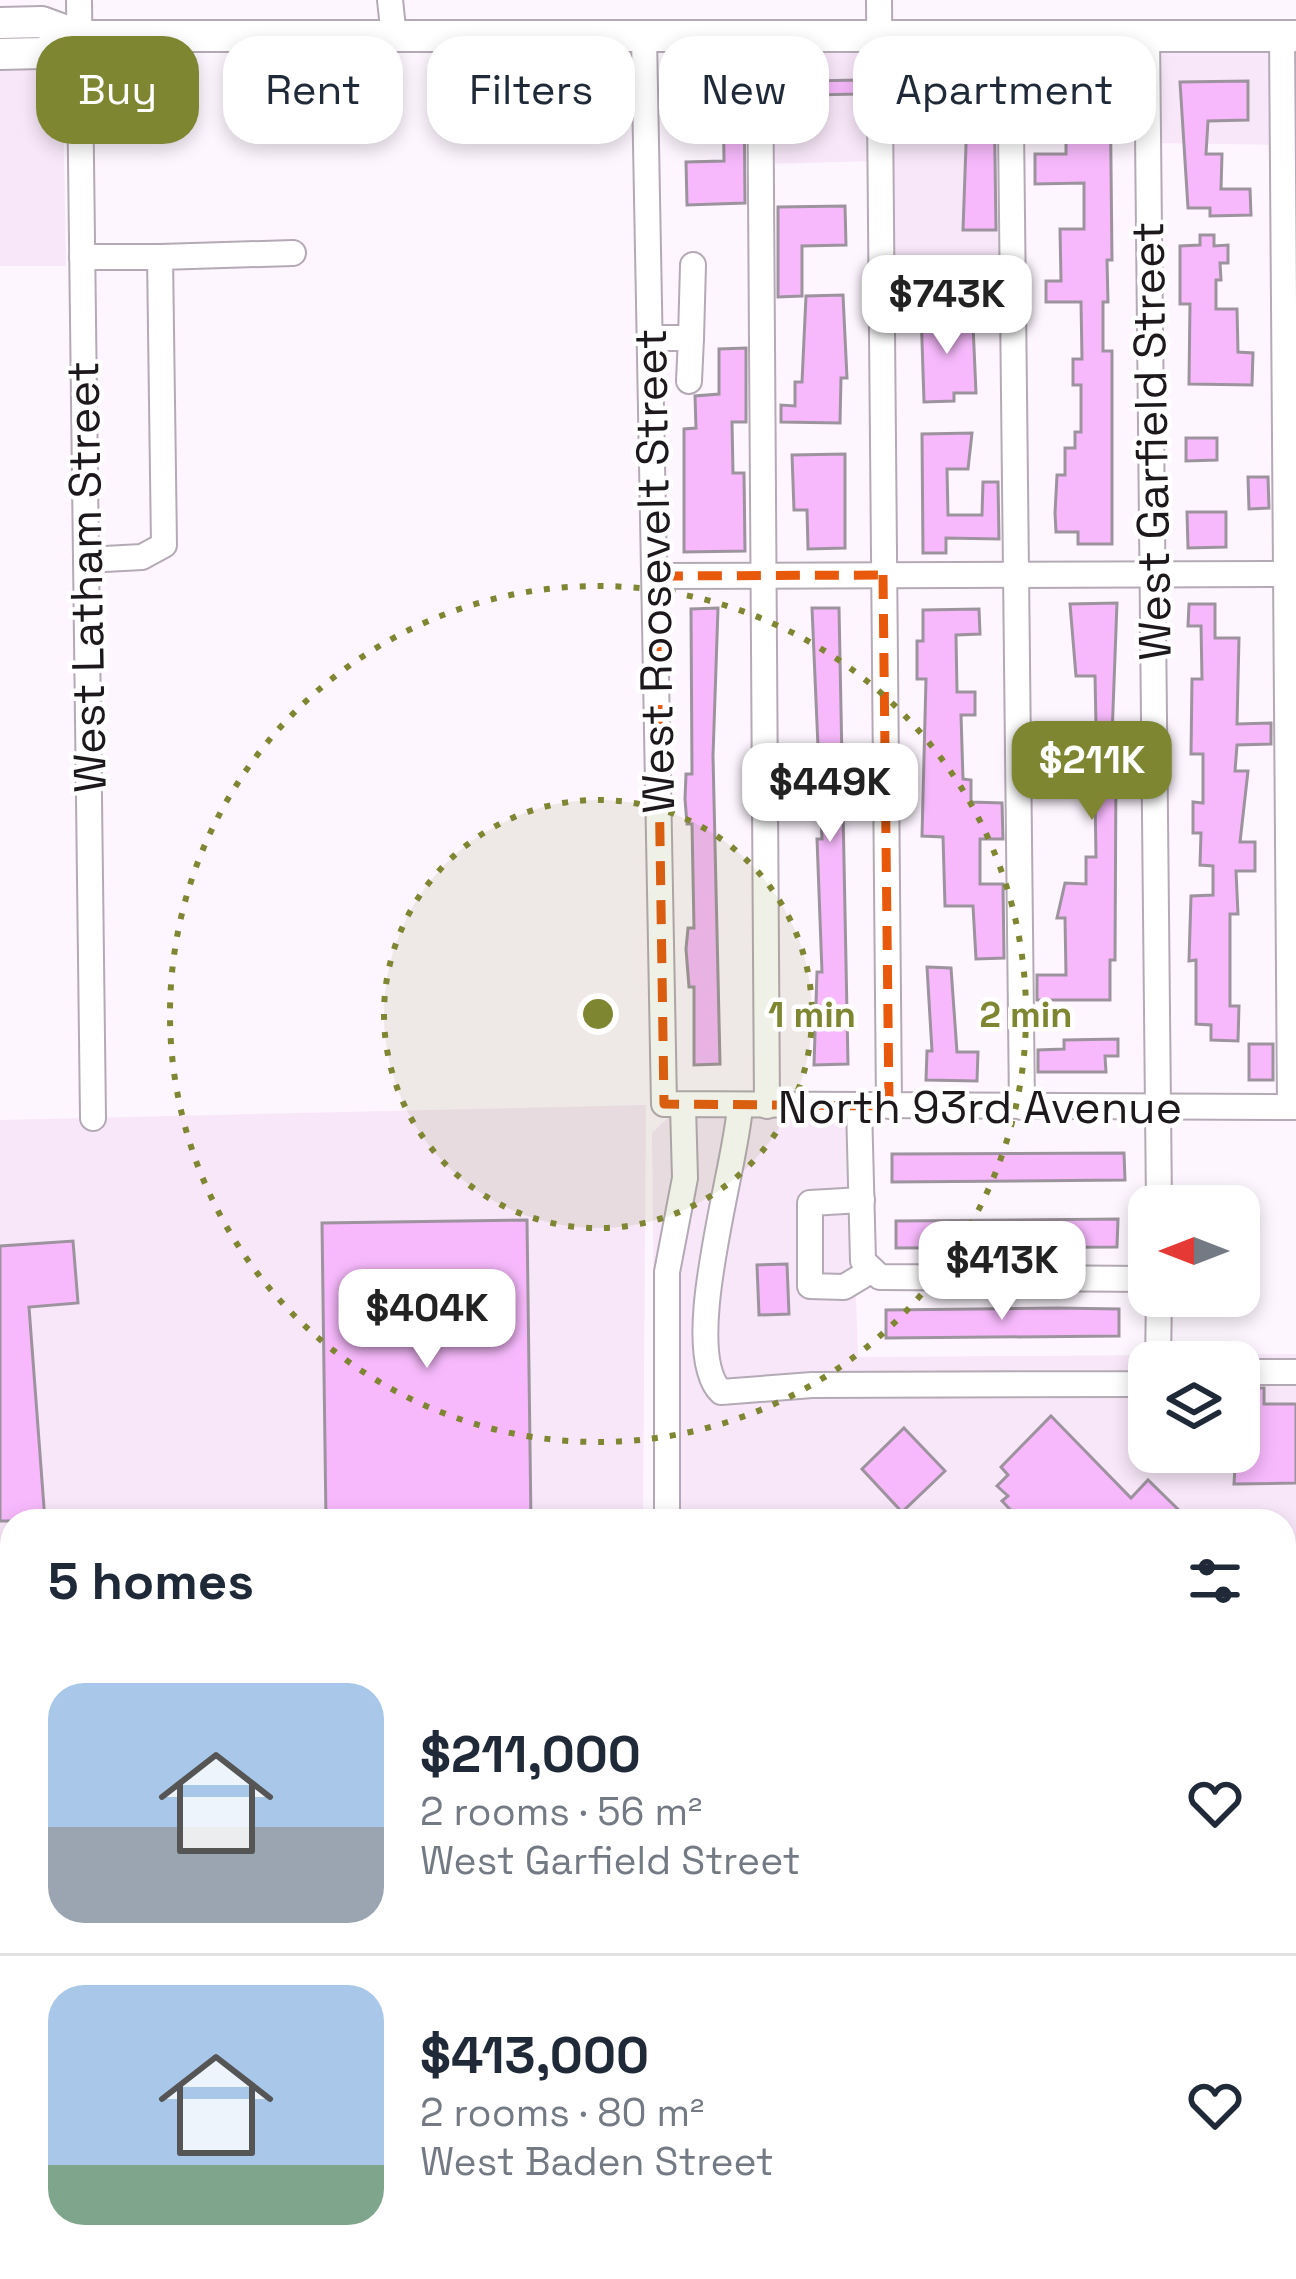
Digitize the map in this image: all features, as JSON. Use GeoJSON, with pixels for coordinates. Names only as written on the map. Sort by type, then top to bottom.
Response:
{"type":"FeatureCollection","features":[{"type":"Feature","properties":{"kind":"main road"},"geometry":{"type":"LineString","coordinates":[[0,23],[42,22],[80,36]]}},
{"type":"Feature","properties":{"kind":"main road"},"geometry":{"type":"LineString","coordinates":[[1156,36],[1289,36]]}},
{"type":"Feature","properties":{"kind":"main road"},"geometry":{"type":"LineString","coordinates":[[403,37],[659,38]]}},
{"type":"Feature","properties":{"kind":"main road"},"geometry":{"type":"LineString","coordinates":[[0,54],[36,53]]}},
{"type":"Feature","properties":{"kind":"street","name":"West Latham Street"},"geometry":{"type":"LineString","coordinates":[[79,0],[80,36]]}},
{"type":"Feature","properties":{"kind":"street"},"geometry":{"type":"LineString","coordinates":[[390,0],[394,36]]}},
{"type":"Feature","properties":{"kind":"street"},"geometry":{"type":"LineString","coordinates":[[878,36],[879,0]]}},
{"type":"Feature","properties":{"kind":"street"},"geometry":{"type":"LineString","coordinates":[[1289,36],[1293,1107]]}},
{"type":"Feature","properties":{"kind":"street","name":"West Roosevelt Street"},"geometry":{"type":"LineString","coordinates":[[644,38],[673,1105],[685,1178],[667,1273],[667,1509]]}},
{"type":"Feature","properties":{"kind":"street","name":"West Latham Street"},"geometry":{"type":"LineString","coordinates":[[81,144],[93,1118]]}},
{"type":"Feature","properties":{"kind":"street"},"geometry":{"type":"LineString","coordinates":[[761,144],[767,1106]]}},
{"type":"Feature","properties":{"kind":"street"},"geometry":{"type":"LineString","coordinates":[[879,144],[889,1106]]}},
{"type":"Feature","properties":{"kind":"street"},"geometry":{"type":"LineString","coordinates":[[1011,144],[1022,1107]]}},
{"type":"Feature","properties":{"kind":"street","name":"West Garfield Street"},"geometry":{"type":"LineString","coordinates":[[1148,144],[1159,1185]]}},
{"type":"Feature","properties":{"kind":"street"},"geometry":{"type":"LineString","coordinates":[[82,257],[293,253]]}},
{"type":"Feature","properties":{"kind":"street"},"geometry":{"type":"LineString","coordinates":[[86,560],[142,557],[164,545],[160,257]]}},
{"type":"Feature","properties":{"kind":"street"},"geometry":{"type":"LineString","coordinates":[[689,381],[693,265]]}},
{"type":"Feature","properties":{"kind":"street"},"geometry":{"type":"LineString","coordinates":[[650,338],[691,338]]}},
{"type":"Feature","properties":{"kind":"street"},"geometry":{"type":"LineString","coordinates":[[656,576],[1291,574]]}},
{"type":"Feature","properties":{"kind":"street","name":"North 93rd Avenue"},"geometry":{"type":"LineString","coordinates":[[673,1105],[1293,1107]]}},
{"type":"Feature","properties":{"kind":"street"},"geometry":{"type":"LineString","coordinates":[[740,1106],[710,1258],[708,1368],[721,1392],[812,1384],[1128,1384]]}},
{"type":"Feature","properties":{"kind":"street"},"geometry":{"type":"LineString","coordinates":[[859,1106],[863,1261],[869,1272],[880,1277],[1128,1279]]}},
{"type":"Feature","properties":{"kind":"street"},"geometry":{"type":"LineString","coordinates":[[862,1200],[810,1203],[810,1286],[844,1287],[869,1272]]}},
{"type":"Feature","properties":{"kind":"street"},"geometry":{"type":"LineString","coordinates":[[1260,1372],[1296,1372]]}},
{"type":"Feature","properties":{"kind":"highlighted area"},"geometry":{"type":"Polygon","coordinates":[[[883,575],[889,1106],[664,1104],[656,576],[883,575]]]}},
{"type":"Feature","properties":{"kind":"shaded area"},"geometry":{"type":"Polygon","coordinates":[[[1156,36],[1296,36],[1296,145],[1156,143],[1156,36]]]}},
{"type":"Feature","properties":{"kind":"shaded area"},"geometry":{"type":"Polygon","coordinates":[[[829,38],[853,38],[853,144],[1010,144],[1010,306],[881,305],[880,161],[761,164],[761,144],[829,144],[829,38]]]}},
{"type":"Feature","properties":{"kind":"shaded area"},"geometry":{"type":"Polygon","coordinates":[[[0,63],[36,66],[36,144],[64,144],[66,266],[0,266],[0,63]]]}},
{"type":"Feature","properties":{"kind":"shaded area"},"geometry":{"type":"Polygon","coordinates":[[[646,1105],[643,1509],[0,1509],[0,1120],[646,1105]]]}},
{"type":"Feature","properties":{"kind":"shaded area"},"geometry":{"type":"Polygon","coordinates":[[[850,1112],[858,1357],[1128,1355],[1128,1473],[1260,1473],[1260,1354],[1296,1354],[1296,1509],[656,1509],[652,1133],[671,1115],[850,1112]]]}},
{"type":"Feature","properties":{"kind":"building"},"geometry":{"type":"Polygon","coordinates":[[[853,80],[853,94],[829,95],[829,81],[853,80]]]}},
{"type":"Feature","properties":{"kind":"building"},"geometry":{"type":"Polygon","coordinates":[[[1248,81],[1248,120],[1208,121],[1206,154],[1222,154],[1221,189],[1250,189],[1251,215],[1210,216],[1210,208],[1188,208],[1180,82],[1248,81]]]}},
{"type":"Feature","properties":{"kind":"building"},"geometry":{"type":"Polygon","coordinates":[[[724,144],[745,144],[745,203],[687,205],[686,162],[724,161],[724,144]]]}},
{"type":"Feature","properties":{"kind":"building"},"geometry":{"type":"Polygon","coordinates":[[[966,144],[995,144],[996,230],[963,230],[966,144]]]}},
{"type":"Feature","properties":{"kind":"building"},"geometry":{"type":"Polygon","coordinates":[[[1066,144],[1111,144],[1112,260],[1107,260],[1103,351],[1112,351],[1112,544],[1078,544],[1078,532],[1056,532],[1057,475],[1065,475],[1065,448],[1075,448],[1075,432],[1081,432],[1081,385],[1073,385],[1073,359],[1082,359],[1081,302],[1046,302],[1046,281],[1061,281],[1060,229],[1084,229],[1084,183],[1035,184],[1035,154],[1066,154],[1066,144]]]}},
{"type":"Feature","properties":{"kind":"building"},"geometry":{"type":"Polygon","coordinates":[[[845,206],[846,245],[802,246],[802,296],[778,297],[778,207],[845,206]]]}},
{"type":"Feature","properties":{"kind":"building"},"geometry":{"type":"Polygon","coordinates":[[[1200,235],[1214,235],[1214,246],[1228,245],[1228,263],[1220,263],[1221,280],[1216,280],[1216,309],[1237,309],[1238,352],[1253,353],[1252,385],[1189,384],[1190,304],[1180,304],[1180,246],[1200,245],[1200,235]]]}},
{"type":"Feature","properties":{"kind":"building"},"geometry":{"type":"Polygon","coordinates":[[[843,295],[847,378],[841,378],[840,423],[781,422],[781,405],[795,406],[795,382],[802,382],[806,296],[843,295]]]}},
{"type":"Feature","properties":{"kind":"building"},"geometry":{"type":"Polygon","coordinates":[[[921,310],[956,311],[956,325],[973,325],[976,393],[954,393],[954,401],[924,402],[921,310]]]}},
{"type":"Feature","properties":{"kind":"building"},"geometry":{"type":"Polygon","coordinates":[[[746,348],[746,422],[732,422],[733,473],[744,473],[745,551],[684,552],[684,429],[696,428],[695,396],[719,394],[719,349],[746,348]]]}},
{"type":"Feature","properties":{"kind":"building"},"geometry":{"type":"Polygon","coordinates":[[[972,433],[968,469],[947,469],[948,515],[982,515],[983,482],[998,482],[999,539],[946,538],[946,553],[923,553],[922,434],[972,433]]]}},
{"type":"Feature","properties":{"kind":"building"},"geometry":{"type":"Polygon","coordinates":[[[1186,438],[1217,438],[1217,460],[1186,461],[1186,438]]]}},
{"type":"Feature","properties":{"kind":"building"},"geometry":{"type":"Polygon","coordinates":[[[845,454],[845,548],[808,549],[807,510],[794,510],[792,455],[845,454]]]}},
{"type":"Feature","properties":{"kind":"building"},"geometry":{"type":"Polygon","coordinates":[[[1248,477],[1268,477],[1269,508],[1249,509],[1248,477]]]}},
{"type":"Feature","properties":{"kind":"building"},"geometry":{"type":"Polygon","coordinates":[[[1187,512],[1226,512],[1226,547],[1188,548],[1187,512]]]}},
{"type":"Feature","properties":{"kind":"building"},"geometry":{"type":"Polygon","coordinates":[[[1117,603],[1111,763],[1116,764],[1115,960],[1110,960],[1110,1000],[1037,1000],[1037,975],[1066,975],[1065,918],[1057,918],[1065,883],[1086,884],[1086,857],[1096,857],[1095,796],[1081,796],[1078,753],[1079,726],[1096,726],[1095,676],[1076,676],[1070,604],[1117,603]]]}},
{"type":"Feature","properties":{"kind":"building"},"geometry":{"type":"Polygon","coordinates":[[[1189,604],[1215,604],[1215,638],[1239,638],[1237,724],[1271,723],[1271,744],[1237,745],[1235,771],[1248,771],[1240,842],[1255,842],[1255,871],[1236,871],[1238,914],[1230,914],[1230,1006],[1239,1006],[1238,1041],[1211,1040],[1211,1025],[1196,1024],[1196,960],[1189,961],[1191,896],[1213,895],[1213,866],[1200,865],[1201,833],[1193,833],[1193,802],[1203,803],[1203,754],[1191,754],[1192,679],[1202,679],[1201,626],[1188,626],[1189,604]]]}},
{"type":"Feature","properties":{"kind":"building"},"geometry":{"type":"Polygon","coordinates":[[[718,608],[713,756],[720,1064],[694,1065],[694,987],[689,987],[686,949],[688,928],[694,928],[692,824],[687,824],[685,799],[686,774],[692,774],[691,609],[718,608]]]}},
{"type":"Feature","properties":{"kind":"building"},"geometry":{"type":"Polygon","coordinates":[[[812,608],[839,608],[848,1064],[814,1065],[817,972],[822,972],[817,839],[822,839],[812,608]]]}},
{"type":"Feature","properties":{"kind":"building"},"geometry":{"type":"Polygon","coordinates":[[[979,609],[980,634],[956,635],[957,692],[975,692],[975,715],[961,715],[963,779],[971,780],[971,802],[1002,803],[1003,839],[980,839],[980,884],[1003,884],[1004,958],[976,959],[973,906],[945,906],[943,837],[922,836],[926,679],[917,679],[917,641],[923,641],[923,610],[979,609]]]}},
{"type":"Feature","properties":{"kind":"building"},"geometry":{"type":"Polygon","coordinates":[[[927,967],[951,968],[957,1052],[978,1052],[977,1081],[926,1080],[927,1051],[932,1051],[927,967]]]}},
{"type":"Feature","properties":{"kind":"building"},"geometry":{"type":"Polygon","coordinates":[[[1118,1039],[1118,1056],[1105,1056],[1106,1072],[1038,1072],[1038,1050],[1064,1049],[1064,1040],[1118,1039]]]}},
{"type":"Feature","properties":{"kind":"building"},"geometry":{"type":"Polygon","coordinates":[[[1249,1044],[1273,1044],[1273,1080],[1249,1080],[1249,1044]]]}},
{"type":"Feature","properties":{"kind":"building"},"geometry":{"type":"Polygon","coordinates":[[[1124,1153],[1125,1180],[892,1182],[892,1154],[1124,1153]]]}},
{"type":"Feature","properties":{"kind":"building"},"geometry":{"type":"Polygon","coordinates":[[[1118,1219],[1117,1247],[896,1248],[896,1221],[1118,1219]]]}},
{"type":"Feature","properties":{"kind":"building"},"geometry":{"type":"Polygon","coordinates":[[[527,1220],[531,1509],[326,1509],[322,1223],[527,1220]]]}},
{"type":"Feature","properties":{"kind":"building"},"geometry":{"type":"Polygon","coordinates":[[[73,1241],[78,1303],[29,1307],[44,1509],[0,1509],[0,1246],[73,1241]]]}},
{"type":"Feature","properties":{"kind":"building"},"geometry":{"type":"Polygon","coordinates":[[[787,1264],[789,1314],[759,1315],[757,1265],[787,1264]]]}},
{"type":"Feature","properties":{"kind":"building"},"geometry":{"type":"Polygon","coordinates":[[[1119,1309],[1119,1336],[886,1338],[886,1310],[1119,1309]]]}},
{"type":"Feature","properties":{"kind":"building"},"geometry":{"type":"Polygon","coordinates":[[[1260,1388],[1264,1388],[1264,1404],[1296,1404],[1296,1483],[1234,1484],[1235,1473],[1260,1473],[1260,1388]]]}},
{"type":"Feature","properties":{"kind":"building"},"geometry":{"type":"Polygon","coordinates":[[[1051,1416],[1131,1498],[1148,1480],[1178,1509],[1010,1509],[1002,1501],[1008,1496],[997,1486],[1008,1475],[1001,1467],[1051,1416]]]}},
{"type":"Feature","properties":{"kind":"building"},"geometry":{"type":"Polygon","coordinates":[[[904,1428],[945,1471],[905,1509],[899,1509],[862,1469],[904,1428]]]}}]}
